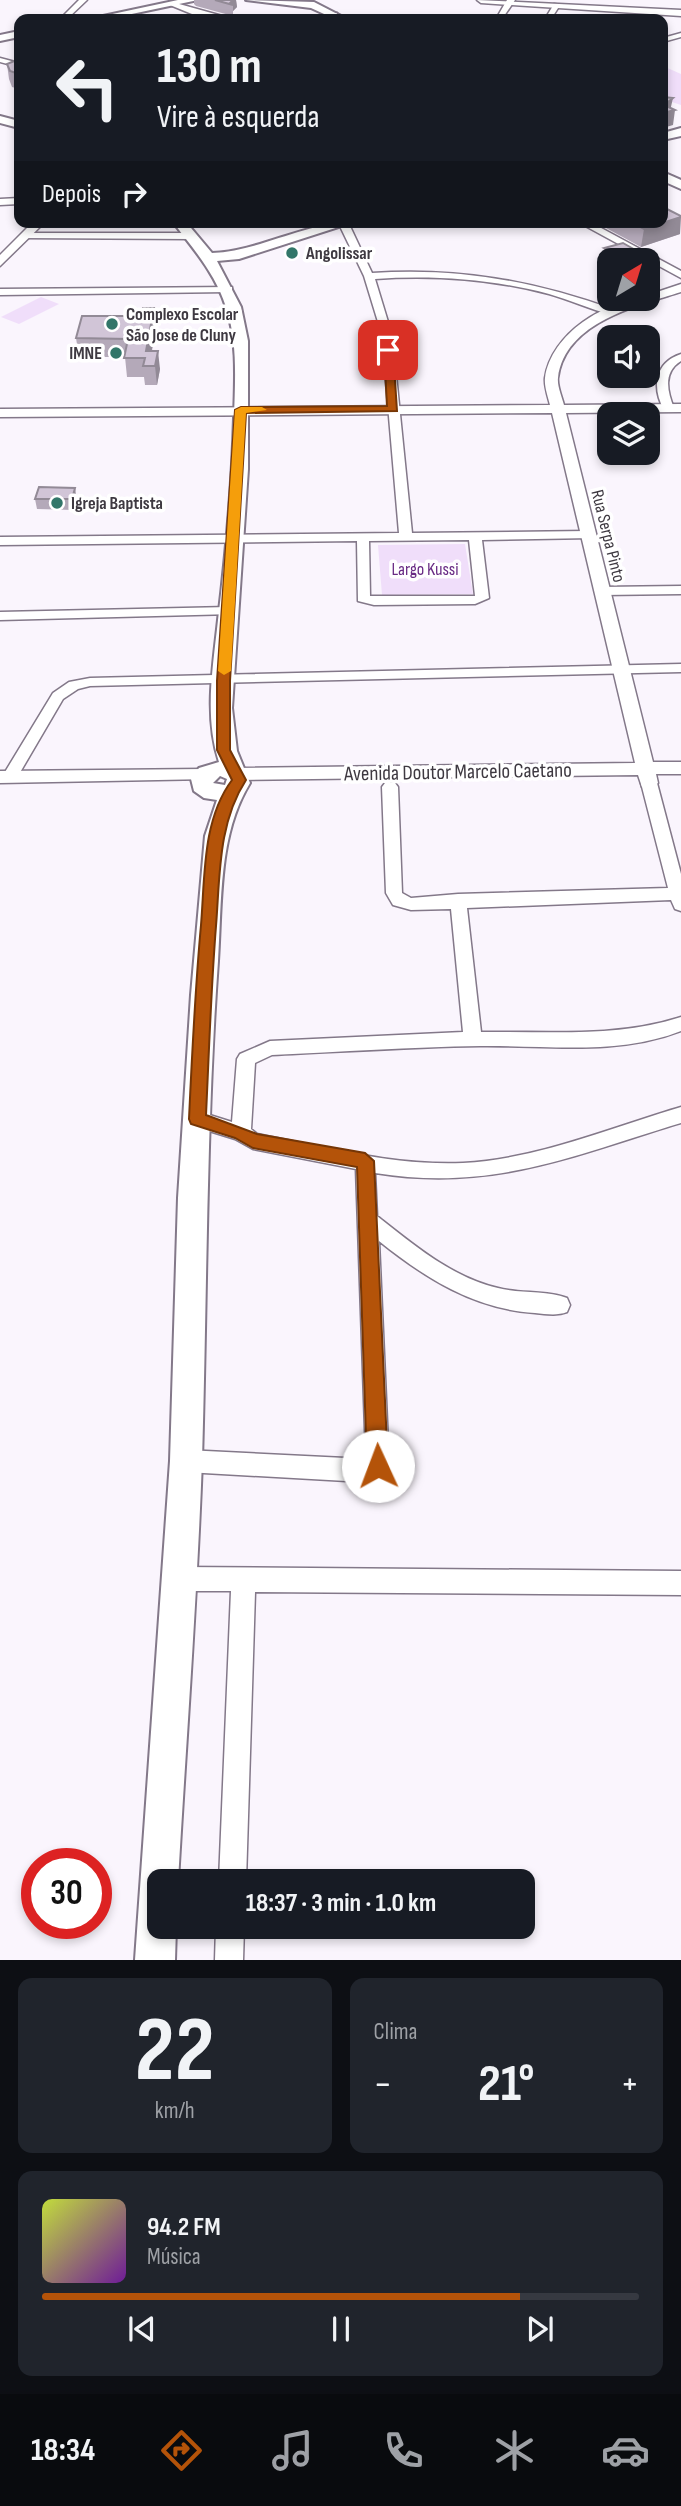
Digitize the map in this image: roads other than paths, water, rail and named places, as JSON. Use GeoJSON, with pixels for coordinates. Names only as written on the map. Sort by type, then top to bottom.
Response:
{"type":"FeatureCollection","features":[{"type":"Feature","properties":{"kind":"main road"},"geometry":{"type":"LineString","coordinates":[[120,14],[193,0]]}},
{"type":"Feature","properties":{"kind":"main road"},"geometry":{"type":"LineString","coordinates":[[248,5],[290,0],[313,2],[333,14]]}},
{"type":"Feature","properties":{"kind":"main road"},"geometry":{"type":"LineString","coordinates":[[160,1869],[186,1461],[203,995],[216,836],[234,780],[224,750],[223,681],[235,538],[241,410],[242,341],[239,320],[225,283],[208,256],[185,228]]}},
{"type":"Feature","properties":{"kind":"main road"},"geometry":{"type":"LineString","coordinates":[[208,256],[234,256],[248,248],[327,228]]}},
{"type":"Feature","properties":{"kind":"main road"},"geometry":{"type":"LineString","coordinates":[[193,237],[248,248]]}},
{"type":"Feature","properties":{"kind":"main road"},"geometry":{"type":"LineString","coordinates":[[225,283],[248,248]]}},
{"type":"Feature","properties":{"kind":"main road"},"geometry":{"type":"LineString","coordinates":[[216,836],[205,805],[205,781],[224,750]]}},
{"type":"Feature","properties":{"kind":"main road","name":"Avenida Doutor Marcelo Caetano"},"geometry":{"type":"LineString","coordinates":[[205,781],[220,769],[234,780]]}},
{"type":"Feature","properties":{"kind":"main road"},"geometry":{"type":"LineString","coordinates":[[155,1960],[156,1939]]}},
{"type":"Feature","properties":{"kind":"street"},"geometry":{"type":"LineString","coordinates":[[69,14],[83,0]]}},
{"type":"Feature","properties":{"kind":"street"},"geometry":{"type":"LineString","coordinates":[[481,0],[681,14]]}},
{"type":"Feature","properties":{"kind":"street"},"geometry":{"type":"LineString","coordinates":[[172,4],[203,14]]}},
{"type":"Feature","properties":{"kind":"street"},"geometry":{"type":"LineString","coordinates":[[551,14],[556,5]]}},
{"type":"Feature","properties":{"kind":"street"},"geometry":{"type":"LineString","coordinates":[[0,262],[34,228]]}},
{"type":"Feature","properties":{"kind":"street"},"geometry":{"type":"LineString","coordinates":[[347,228],[369,276],[387,335],[406,537]]}},
{"type":"Feature","properties":{"kind":"street"},"geometry":{"type":"LineString","coordinates":[[594,228],[681,275]]}},
{"type":"Feature","properties":{"kind":"street"},"geometry":{"type":"LineString","coordinates":[[25,236],[193,237]]}},
{"type":"Feature","properties":{"kind":"street"},"geometry":{"type":"LineString","coordinates":[[369,276],[442,273],[509,280],[597,307]]}},
{"type":"Feature","properties":{"kind":"street"},"geometry":{"type":"LineString","coordinates":[[0,292],[225,283]]}},
{"type":"Feature","properties":{"kind":"street","name":"Rua Serpa Pinto"},"geometry":{"type":"LineString","coordinates":[[660,295],[681,288]]}},
{"type":"Feature","properties":{"kind":"street","name":"Rua Serpa Pinto"},"geometry":{"type":"LineString","coordinates":[[611,312],[577,332],[560,352],[551,380],[647,776]]}},
{"type":"Feature","properties":{"kind":"street"},"geometry":{"type":"LineString","coordinates":[[0,413],[675,408],[661,378],[667,366],[681,357]]}},
{"type":"Feature","properties":{"kind":"street"},"geometry":{"type":"LineString","coordinates":[[0,541],[587,535]]}},
{"type":"Feature","properties":{"kind":"street"},"geometry":{"type":"LineString","coordinates":[[363,538],[362,596],[368,601],[475,600],[482,598],[475,536]]}},
{"type":"Feature","properties":{"kind":"street"},"geometry":{"type":"LineString","coordinates":[[602,591],[681,590]]}},
{"type":"Feature","properties":{"kind":"street"},"geometry":{"type":"LineString","coordinates":[[0,616],[229,611]]}},
{"type":"Feature","properties":{"kind":"street"},"geometry":{"type":"LineString","coordinates":[[3,781],[58,696],[74,685],[90,681],[223,681],[681,668]]}},
{"type":"Feature","properties":{"kind":"street","name":"Avenida Doutor Marcelo Caetano"},"geometry":{"type":"LineString","coordinates":[[234,780],[390,787],[647,776],[681,768]]}},
{"type":"Feature","properties":{"kind":"street"},"geometry":{"type":"LineString","coordinates":[[390,787],[394,893],[399,901],[411,904],[458,900],[680,898],[647,776]]}},
{"type":"Feature","properties":{"kind":"street","name":"Avenida Doutor Marcelo Caetano"},"geometry":{"type":"LineString","coordinates":[[234,780],[647,776],[681,782]]}},
{"type":"Feature","properties":{"kind":"street","name":"Avenida Doutor Marcelo Caetano"},"geometry":{"type":"LineString","coordinates":[[3,781],[205,781]]}},
{"type":"Feature","properties":{"kind":"street"},"geometry":{"type":"LineString","coordinates":[[458,900],[473,1039]]}},
{"type":"Feature","properties":{"kind":"street"},"geometry":{"type":"LineString","coordinates":[[240,1133],[246,1059],[270,1048],[473,1039],[629,1037],[668,1032],[681,1024]]}},
{"type":"Feature","properties":{"kind":"street"},"geometry":{"type":"LineString","coordinates":[[197,1119],[240,1133],[253,1141],[418,1170],[502,1167],[681,1115]]}},
{"type":"Feature","properties":{"kind":"street"},"geometry":{"type":"LineString","coordinates":[[186,1461],[375,1469],[379,1456],[365,1161]]}},
{"type":"Feature","properties":{"kind":"street"},"geometry":{"type":"LineString","coordinates":[[366,1219],[433,1272],[481,1295],[515,1304],[560,1306]]}},
{"type":"Feature","properties":{"kind":"street"},"geometry":{"type":"LineString","coordinates":[[178,1579],[681,1583]]}},
{"type":"Feature","properties":{"kind":"street"},"geometry":{"type":"LineString","coordinates":[[232,1869],[243,1580]]}},
{"type":"Feature","properties":{"kind":"street"},"geometry":{"type":"LineString","coordinates":[[229,1960],[230,1939]]}},
{"type":"Feature","properties":{"kind":"place","name":"Angolissar"},"geometry":{"type":"Point","coordinates":[292,253]}},
{"type":"Feature","properties":{"kind":"place","name":"Complexo Escolar São Jose de Cluny"},"geometry":{"type":"Point","coordinates":[112,324]}},
{"type":"Feature","properties":{"kind":"place","name":"IMNE"},"geometry":{"type":"Point","coordinates":[116,353]}},
{"type":"Feature","properties":{"kind":"place","name":"Igreja Baptista"},"geometry":{"type":"Point","coordinates":[57,503]}},
{"type":"Feature","properties":{"kind":"park label","name":"Largo Kussi"},"geometry":{"type":"Point","coordinates":[425,569]}}]}
